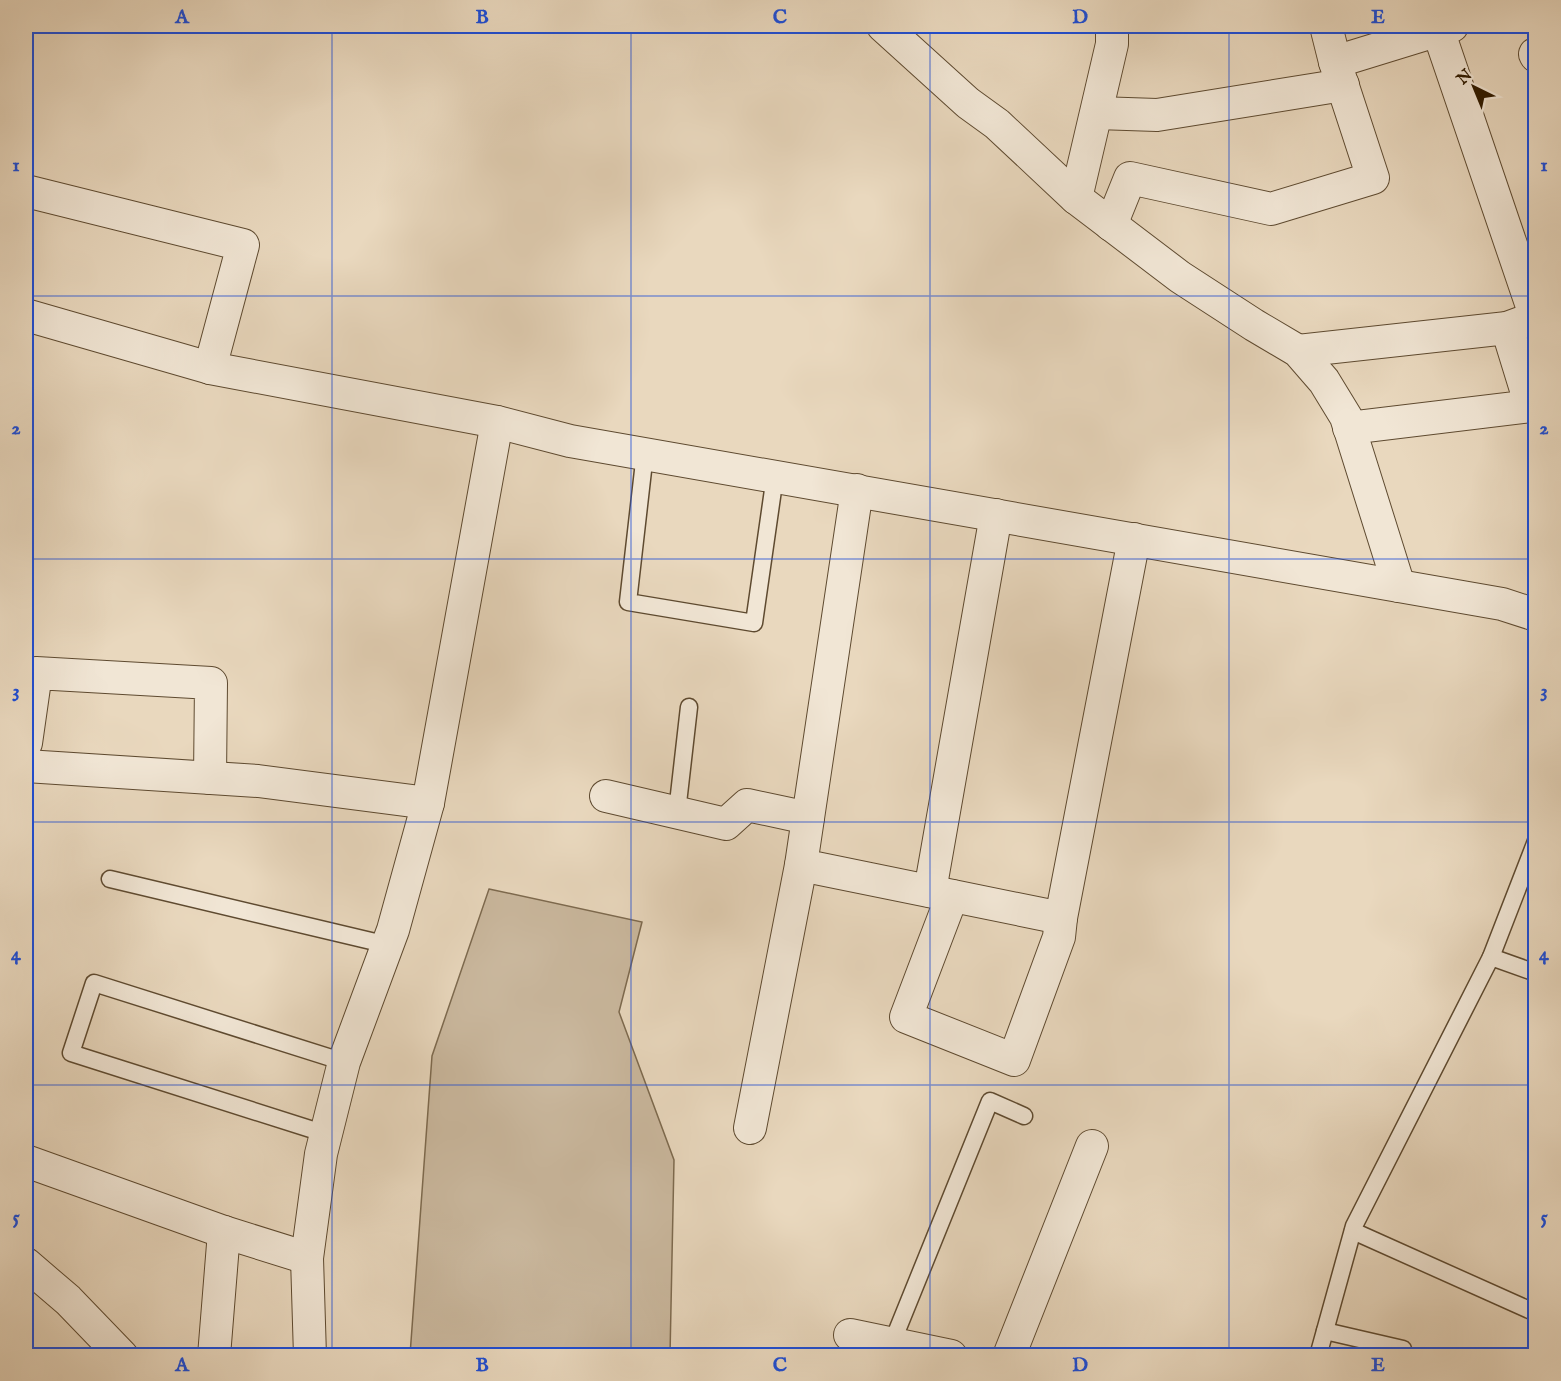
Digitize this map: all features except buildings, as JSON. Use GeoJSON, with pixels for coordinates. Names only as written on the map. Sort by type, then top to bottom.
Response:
{"type":"FeatureCollection","features":[{"type":"Feature","properties":{"kind":"street"},"geometry":{"type":"LineString","coordinates":[[883,26],[968,103],[997,123],[1076,198],[1180,277],[1298,351],[1324,381],[1346,417],[1399,586]]}},
{"type":"Feature","properties":{"kind":"street"},"geometry":{"type":"LineString","coordinates":[[1076,198],[1112,44],[1112,26]]}},
{"type":"Feature","properties":{"kind":"street"},"geometry":{"type":"LineString","coordinates":[[1111,225],[1130,178],[1271,209],[1372,178],[1326,26]]}},
{"type":"Feature","properties":{"kind":"street"},"geometry":{"type":"LineString","coordinates":[[1097,113],[1157,115],[1339,74],[1445,28],[1526,321],[1531,406],[1349,428]]}},
{"type":"Feature","properties":{"kind":"street"},"geometry":{"type":"LineString","coordinates":[[26,191],[243,245],[210,368]]}},
{"type":"Feature","properties":{"kind":"street"},"geometry":{"type":"LineString","coordinates":[[26,315],[210,368],[497,422],[570,441],[1502,604],[1536,615]]}},
{"type":"Feature","properties":{"kind":"street"},"geometry":{"type":"LineString","coordinates":[[1298,351],[1526,321]]}},
{"type":"Feature","properties":{"kind":"street"},"geometry":{"type":"LineString","coordinates":[[310,1356],[307,1258],[321,1154],[344,1062],[388,945],[428,803],[497,422]]}},
{"type":"Feature","properties":{"kind":"street"},"geometry":{"type":"LineString","coordinates":[[750,1128],[801,866],[857,490]]}},
{"type":"Feature","properties":{"kind":"street"},"geometry":{"type":"LineString","coordinates":[[996,515],[941,894],[906,1017],[1014,1060],[1059,937],[1134,539]]}},
{"type":"Feature","properties":{"kind":"street"},"geometry":{"type":"LineString","coordinates":[[26,743],[36,673],[211,683],[210,778]]}},
{"type":"Feature","properties":{"kind":"street"},"geometry":{"type":"LineString","coordinates":[[26,766],[258,781],[428,803]]}},
{"type":"Feature","properties":{"kind":"street"},"geometry":{"type":"LineString","coordinates":[[606,796],[726,824],[747,805],[808,818]]}},
{"type":"Feature","properties":{"kind":"street"},"geometry":{"type":"LineString","coordinates":[[801,866],[1061,918]]}},
{"type":"Feature","properties":{"kind":"street"},"geometry":{"type":"LineString","coordinates":[[1009,1356],[1092,1146]]}},
{"type":"Feature","properties":{"kind":"street"},"geometry":{"type":"LineString","coordinates":[[26,1161],[224,1232],[307,1258]]}},
{"type":"Feature","properties":{"kind":"street"},"geometry":{"type":"LineString","coordinates":[[214,1356],[224,1232]]}},
{"type":"Feature","properties":{"kind":"street"},"geometry":{"type":"LineString","coordinates":[[26,1264],[68,1300],[122,1356]]}},
{"type":"Feature","properties":{"kind":"street"},"geometry":{"type":"LineString","coordinates":[[850,1335],[951,1356]]}},
{"type":"Feature","properties":{"kind":"lane"},"geometry":{"type":"LineString","coordinates":[[645,453],[628,602],[753,623],[775,476]]}},
{"type":"Feature","properties":{"kind":"lane"},"geometry":{"type":"LineString","coordinates":[[677,812],[689,707]]}},
{"type":"Feature","properties":{"kind":"lane"},"geometry":{"type":"LineString","coordinates":[[1318,1356],[1353,1231],[1491,957],[1536,841]]}},
{"type":"Feature","properties":{"kind":"lane"},"geometry":{"type":"LineString","coordinates":[[110,879],[388,945]]}},
{"type":"Feature","properties":{"kind":"lane"},"geometry":{"type":"LineString","coordinates":[[1491,957],[1536,973]]}},
{"type":"Feature","properties":{"kind":"lane"},"geometry":{"type":"LineString","coordinates":[[326,1134],[71,1053],[93,983],[344,1062]]}},
{"type":"Feature","properties":{"kind":"lane"},"geometry":{"type":"LineString","coordinates":[[892,1344],[990,1101],[1024,1116]]}},
{"type":"Feature","properties":{"kind":"lane"},"geometry":{"type":"LineString","coordinates":[[1353,1231],[1536,1313]]}},
{"type":"Feature","properties":{"kind":"lane"},"geometry":{"type":"LineString","coordinates":[[1325,1331],[1403,1349]]}},
{"type":"Feature","properties":{"kind":"shaded area"},"geometry":{"type":"Polygon","coordinates":[[[489,889],[642,922],[619,1012],[674,1160],[670,1355],[410,1355],[432,1056],[489,889]]]}}]}
